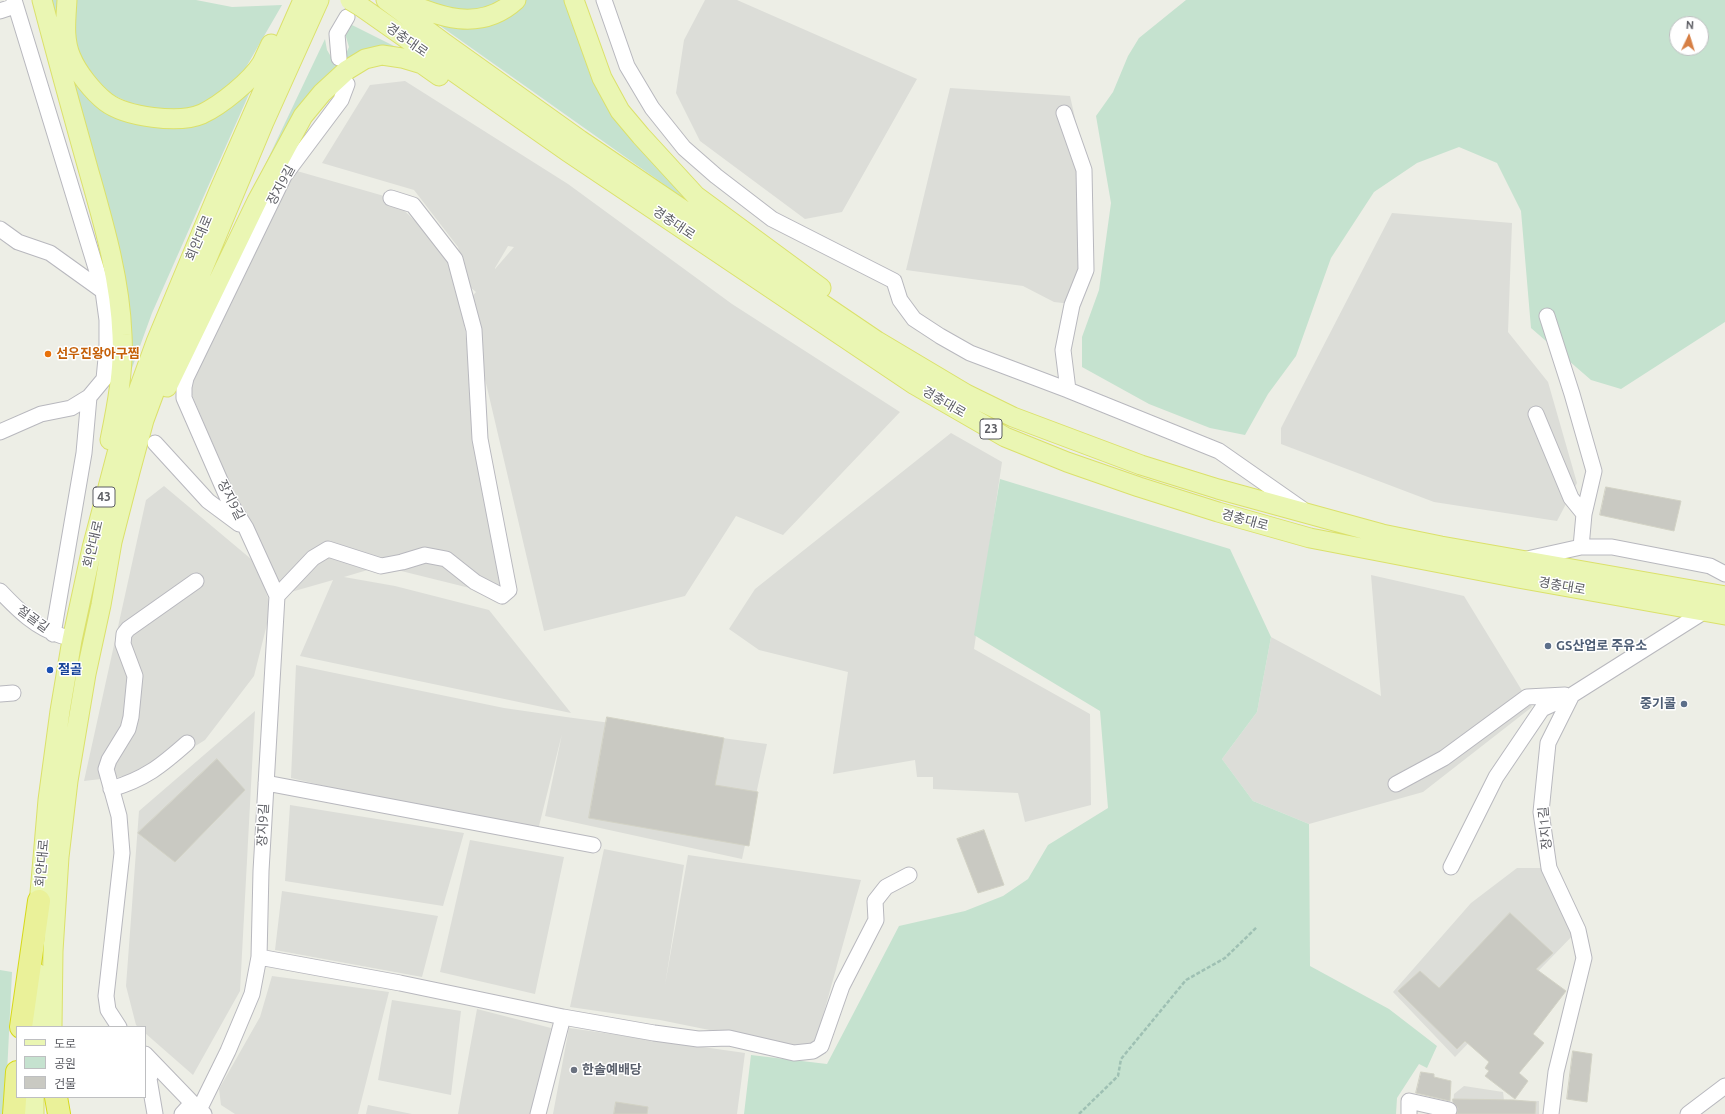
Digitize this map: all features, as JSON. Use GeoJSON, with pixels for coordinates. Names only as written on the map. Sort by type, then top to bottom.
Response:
{"type":"FeatureCollection","features":[{"type":"Feature","properties":{"kind":"highway"},"geometry":{"type":"LineString","coordinates":[[21,1026],[39,901]]}},
{"type":"Feature","properties":{"kind":"highway"},"geometry":{"type":"LineString","coordinates":[[14,1114],[16,1086]]}},
{"type":"Feature","properties":{"kind":"highway"},"geometry":{"type":"LineString","coordinates":[[56,1098],[59,1114]]}},
{"type":"Feature","properties":{"kind":"main road"},"geometry":{"type":"LineString","coordinates":[[42,0],[105,232],[120,296],[122,336],[117,409],[92,548]]}},
{"type":"Feature","properties":{"kind":"main road"},"geometry":{"type":"LineString","coordinates":[[67,0],[65,29],[70,56],[84,80],[106,102],[112,105],[136,115],[173,119],[202,114],[233,94],[261,64],[281,24],[302,4]]}},
{"type":"Feature","properties":{"kind":"main road","name":"회안대로"},"geometry":{"type":"LineString","coordinates":[[52,1026],[53,951],[59,857],[68,780],[86,674],[101,605],[112,542],[134,457],[155,388],[191,295],[264,122],[319,0]]}},
{"type":"Feature","properties":{"kind":"main road","name":"경충대로"},"geometry":{"type":"LineString","coordinates":[[386,0],[593,149],[877,341],[966,394],[1013,417],[1141,465],[1382,534],[1441,546],[1725,596]]}},
{"type":"Feature","properties":{"kind":"main road"},"geometry":{"type":"LineString","coordinates":[[400,0],[432,14],[465,20],[488,17],[509,6],[516,0]]}},
{"type":"Feature","properties":{"kind":"main road"},"geometry":{"type":"LineString","coordinates":[[574,0],[602,78],[620,112],[667,166],[696,196],[966,394]]}},
{"type":"Feature","properties":{"kind":"main road","name":"회안대로"},"geometry":{"type":"LineString","coordinates":[[36,1026],[39,901],[48,800],[60,711],[72,640],[92,548],[121,438],[156,342],[219,191],[302,4]]}},
{"type":"Feature","properties":{"kind":"main road","name":"경충대로"},"geometry":{"type":"LineString","coordinates":[[352,8],[915,385],[1006,437],[1067,462],[1218,512],[1310,538],[1725,615]]}},
{"type":"Feature","properties":{"kind":"main road"},"geometry":{"type":"LineString","coordinates":[[134,457],[257,201],[303,116],[322,93],[347,70],[365,59],[382,55],[402,58],[422,64],[463,92],[568,152]]}},
{"type":"Feature","properties":{"kind":"main road"},"geometry":{"type":"LineString","coordinates":[[34,1098],[34,1114]]}},
{"type":"Feature","properties":{"kind":"main road"},"geometry":{"type":"LineString","coordinates":[[50,1114],[51,1098]]}},
{"type":"Feature","properties":{"kind":"street"},"geometry":{"type":"LineString","coordinates":[[604,0],[627,66],[652,108],[684,148],[716,176],[772,219],[894,281],[900,300],[914,318],[940,336],[970,353],[1068,390],[1219,451],[1310,514]]}},
{"type":"Feature","properties":{"kind":"street"},"geometry":{"type":"LineString","coordinates":[[0,11],[14,3],[103,291],[107,320],[107,348],[104,379],[89,397],[71,408],[41,414],[0,432]]}},
{"type":"Feature","properties":{"kind":"street"},"geometry":{"type":"LineString","coordinates":[[339,58],[337,34],[352,8]]}},
{"type":"Feature","properties":{"kind":"street","name":"장지9길"},"geometry":{"type":"LineString","coordinates":[[195,1111],[228,1051],[252,994],[259,957],[261,871],[277,596],[246,528],[229,501],[184,398],[184,387],[186,378],[284,176],[341,100],[347,84]]}},
{"type":"Feature","properties":{"kind":"street"},"geometry":{"type":"LineString","coordinates":[[1064,113],[1084,170],[1086,270],[1072,305],[1063,350],[1068,390]]}},
{"type":"Feature","properties":{"kind":"street"},"geometry":{"type":"LineString","coordinates":[[277,596],[313,558],[328,549],[381,566],[402,562],[425,555],[446,559],[475,582],[502,596],[509,590],[480,439],[474,330],[455,259],[414,205],[391,198]]}},
{"type":"Feature","properties":{"kind":"street"},"geometry":{"type":"LineString","coordinates":[[0,229],[18,242],[50,253],[103,291]]}},
{"type":"Feature","properties":{"kind":"street"},"geometry":{"type":"LineString","coordinates":[[0,243],[18,242]]}},
{"type":"Feature","properties":{"kind":"street"},"geometry":{"type":"LineString","coordinates":[[1547,316],[1594,470],[1584,514],[1581,547]]}},
{"type":"Feature","properties":{"kind":"street"},"geometry":{"type":"LineString","coordinates":[[53,634],[84,453],[89,397]]}},
{"type":"Feature","properties":{"kind":"street"},"geometry":{"type":"LineString","coordinates":[[1536,414],[1571,498],[1584,514]]}},
{"type":"Feature","properties":{"kind":"street"},"geometry":{"type":"LineString","coordinates":[[155,443],[208,501],[246,528]]}},
{"type":"Feature","properties":{"kind":"street"},"geometry":{"type":"LineString","coordinates":[[1521,560],[1581,547],[1612,547],[1710,566],[1725,574]]}},
{"type":"Feature","properties":{"kind":"street"},"geometry":{"type":"LineString","coordinates":[[118,1026],[108,1010],[106,996],[122,853],[119,816],[106,769],[109,760],[128,729],[131,717],[135,676],[123,644],[124,634],[128,629],[196,581]]}},
{"type":"Feature","properties":{"kind":"street","name":"절골길"},"geometry":{"type":"LineString","coordinates":[[0,591],[32,622],[53,634],[72,640]]}},
{"type":"Feature","properties":{"kind":"street"},"geometry":{"type":"LineString","coordinates":[[1451,867],[1496,777],[1542,710],[1572,695],[1705,611]]}},
{"type":"Feature","properties":{"kind":"street"},"geometry":{"type":"LineString","coordinates":[[1396,784],[1444,758],[1526,697],[1572,695]]}},
{"type":"Feature","properties":{"kind":"street","name":"장지1길"},"geometry":{"type":"LineString","coordinates":[[1551,1114],[1556,1072],[1584,958],[1578,930],[1549,868],[1541,812],[1548,743],[1572,695]]}},
{"type":"Feature","properties":{"kind":"street"},"geometry":{"type":"LineString","coordinates":[[111,789],[142,778],[167,761],[187,743]]}},
{"type":"Feature","properties":{"kind":"street"},"geometry":{"type":"LineString","coordinates":[[266,783],[593,845]]}},
{"type":"Feature","properties":{"kind":"street"},"geometry":{"type":"LineString","coordinates":[[259,957],[400,983],[563,1017],[698,1039],[729,1038],[794,1054],[814,1051],[821,1046],[842,986],[876,920],[875,901],[886,887],[909,875]]}},
{"type":"Feature","properties":{"kind":"street"},"geometry":{"type":"LineString","coordinates":[[538,1114],[563,1017]]}},
{"type":"Feature","properties":{"kind":"street"},"geometry":{"type":"LineString","coordinates":[[150,1059],[195,1111]]}},
{"type":"Feature","properties":{"kind":"street"},"geometry":{"type":"LineString","coordinates":[[150,1059],[149,1079],[155,1114]]}},
{"type":"Feature","properties":{"kind":"street"},"geometry":{"type":"LineString","coordinates":[[1688,1114],[1725,1086]]}},
{"type":"Feature","properties":{"kind":"street"},"geometry":{"type":"LineString","coordinates":[[1409,1114],[1409,1101],[1449,1110]]}},
{"type":"Feature","properties":{"kind":"path"},"geometry":{"type":"LineString","coordinates":[[1079,1114],[1118,1076],[1121,1059],[1186,980],[1225,958],[1257,927]]}},
{"type":"Feature","properties":{"kind":"shaded area"},"geometry":{"type":"Polygon","coordinates":[[[705,0],[737,0],[917,79],[842,212],[805,219],[700,141],[676,93],[684,40],[705,0]]]}},
{"type":"Feature","properties":{"kind":"shaded area"},"geometry":{"type":"Polygon","coordinates":[[[405,81],[568,184],[732,304],[900,412],[783,535],[736,516],[685,596],[544,631],[467,302],[476,292],[470,287],[458,247],[414,190],[322,163],[370,85],[405,81]],[[508,246],[495,269],[514,247],[508,246]]]}},
{"type":"Feature","properties":{"kind":"shaded area"},"geometry":{"type":"Polygon","coordinates":[[[950,88],[1070,96],[1093,197],[1081,305],[1054,302],[1023,286],[906,270],[950,88]]]}},
{"type":"Feature","properties":{"kind":"shaded area"},"geometry":{"type":"Polygon","coordinates":[[[290,169],[391,198],[455,259],[502,596],[381,566],[344,577],[395,586],[489,610],[571,713],[300,656],[333,580],[277,596],[187,383],[290,169]]]}},
{"type":"Feature","properties":{"kind":"shaded area"},"geometry":{"type":"Polygon","coordinates":[[[1392,213],[1512,223],[1508,332],[1548,382],[1577,483],[1557,521],[1434,502],[1281,444],[1281,428],[1392,213]]]}},
{"type":"Feature","properties":{"kind":"shaded area"},"geometry":{"type":"Polygon","coordinates":[[[951,433],[1002,462],[974,649],[1090,714],[1091,805],[1025,822],[1018,793],[933,789],[933,777],[917,777],[915,760],[833,774],[848,672],[759,650],[729,629],[755,589],[951,433]]]}},
{"type":"Feature","properties":{"kind":"shaded area"},"geometry":{"type":"Polygon","coordinates":[[[164,486],[257,564],[271,608],[254,676],[205,740],[152,773],[84,781],[146,500],[164,486]]]}},
{"type":"Feature","properties":{"kind":"shaded area"},"geometry":{"type":"Polygon","coordinates":[[[1371,575],[1464,596],[1532,707],[1423,792],[1309,824],[1253,801],[1222,759],[1257,712],[1271,637],[1381,696],[1371,575]]]}},
{"type":"Feature","properties":{"kind":"shaded area"},"geometry":{"type":"Polygon","coordinates":[[[296,665],[504,708],[767,744],[742,859],[545,816],[562,734],[538,830],[392,802],[291,778],[296,665]]]}},
{"type":"Feature","properties":{"kind":"shaded area"},"geometry":{"type":"Polygon","coordinates":[[[255,711],[240,991],[193,1075],[146,1034],[146,1026],[136,1025],[126,986],[139,811],[255,711]]]}},
{"type":"Feature","properties":{"kind":"shaded area"},"geometry":{"type":"Polygon","coordinates":[[[290,805],[464,833],[443,906],[285,881],[290,805]]]}},
{"type":"Feature","properties":{"kind":"shaded area"},"geometry":{"type":"Polygon","coordinates":[[[470,840],[564,857],[535,994],[440,972],[470,840]]]}},
{"type":"Feature","properties":{"kind":"shaded area"},"geometry":{"type":"Polygon","coordinates":[[[604,849],[684,865],[665,985],[688,855],[861,880],[813,1051],[660,1020],[570,1007],[604,849]]]}},
{"type":"Feature","properties":{"kind":"shaded area"},"geometry":{"type":"Polygon","coordinates":[[[1517,868],[1549,868],[1578,930],[1455,1057],[1393,992],[1471,903],[1517,868]]]}},
{"type":"Feature","properties":{"kind":"shaded area"},"geometry":{"type":"Polygon","coordinates":[[[282,891],[438,916],[422,977],[275,950],[282,891]]]}},
{"type":"Feature","properties":{"kind":"shaded area"},"geometry":{"type":"Polygon","coordinates":[[[272,976],[389,992],[358,1114],[235,1114],[221,1105],[219,1089],[260,1017],[272,976]]]}},
{"type":"Feature","properties":{"kind":"shaded area"},"geometry":{"type":"Polygon","coordinates":[[[392,1000],[461,1011],[451,1095],[378,1080],[392,1000]]]}},
{"type":"Feature","properties":{"kind":"shaded area"},"geometry":{"type":"Polygon","coordinates":[[[477,1009],[551,1028],[535,1114],[458,1114],[477,1009]]]}},
{"type":"Feature","properties":{"kind":"shaded area"},"geometry":{"type":"Polygon","coordinates":[[[569,1028],[745,1053],[737,1114],[553,1114],[569,1028]]]}},
{"type":"Feature","properties":{"kind":"shaded area"},"geometry":{"type":"Polygon","coordinates":[[[1464,1086],[1503,1092],[1504,1100],[1539,1101],[1539,1114],[1452,1114],[1454,1094],[1464,1086]]]}},
{"type":"Feature","properties":{"kind":"shaded area"},"geometry":{"type":"Polygon","coordinates":[[[368,1105],[412,1114],[366,1114],[368,1105]]]}},
{"type":"Feature","properties":{"kind":"green space"},"geometry":{"type":"Polygon","coordinates":[[[48,0],[58,0],[97,106],[159,125],[253,85],[152,313],[128,379],[48,0]]]}},
{"type":"Feature","properties":{"kind":"green space"},"geometry":{"type":"Polygon","coordinates":[[[73,0],[196,0],[232,7],[282,5],[238,81],[217,96],[197,106],[169,112],[142,108],[106,92],[84,70],[74,46],[73,0]]]}},
{"type":"Feature","properties":{"kind":"green space"},"geometry":{"type":"Polygon","coordinates":[[[416,0],[509,0],[471,12],[442,9],[416,0]]]}},
{"type":"Feature","properties":{"kind":"green space"},"geometry":{"type":"Polygon","coordinates":[[[526,0],[564,0],[591,77],[624,131],[734,234],[439,25],[463,28],[511,13],[526,0]]]}},
{"type":"Feature","properties":{"kind":"green space"},"geometry":{"type":"Polygon","coordinates":[[[1186,0],[1725,0],[1725,322],[1621,389],[1591,380],[1531,328],[1521,211],[1497,163],[1459,147],[1417,163],[1374,192],[1331,258],[1296,356],[1268,394],[1245,435],[1210,428],[1149,404],[1082,367],[1082,337],[1099,290],[1111,203],[1096,116],[1113,92],[1128,56],[1139,38],[1186,0]]]}},
{"type":"Feature","properties":{"kind":"green space"},"geometry":{"type":"Polygon","coordinates":[[[348,23],[418,58],[365,50],[254,188],[325,39],[327,50],[333,60],[344,58],[349,47],[344,30],[348,23]]]}},
{"type":"Feature","properties":{"kind":"green space"},"geometry":{"type":"Polygon","coordinates":[[[1000,479],[1230,549],[1271,637],[1257,712],[1222,759],[1253,801],[1309,824],[1310,966],[1389,1009],[1437,1046],[1427,1068],[1419,1064],[1397,1098],[1396,1114],[744,1114],[751,1055],[827,1064],[899,926],[965,911],[1003,896],[1028,879],[1048,845],[1108,808],[1100,711],[974,635],[1000,479]]]}},
{"type":"Feature","properties":{"kind":"green space"},"geometry":{"type":"Polygon","coordinates":[[[0,970],[12,972],[5,1114],[0,1114],[0,970]]]}},
{"type":"Feature","properties":{"kind":"building"},"geometry":{"type":"Polygon","coordinates":[[[1606,487],[1681,501],[1674,531],[1600,515],[1606,487]]]}},
{"type":"Feature","properties":{"kind":"building"},"geometry":{"type":"Polygon","coordinates":[[[607,717],[724,738],[715,785],[758,792],[749,846],[589,818],[607,717]]]}},
{"type":"Feature","properties":{"kind":"building"},"geometry":{"type":"Polygon","coordinates":[[[217,759],[245,790],[175,862],[138,833],[217,759]]]}},
{"type":"Feature","properties":{"kind":"building"},"geometry":{"type":"Polygon","coordinates":[[[984,830],[1004,885],[978,893],[957,839],[984,830]]]}},
{"type":"Feature","properties":{"kind":"building"},"geometry":{"type":"Polygon","coordinates":[[[1510,913],[1553,953],[1536,969],[1566,991],[1533,1034],[1544,1043],[1519,1073],[1528,1081],[1515,1099],[1485,1076],[1489,1071],[1485,1068],[1489,1062],[1465,1041],[1457,1049],[1398,991],[1420,971],[1439,988],[1510,913]]]}},
{"type":"Feature","properties":{"kind":"building"},"geometry":{"type":"Polygon","coordinates":[[[1573,1051],[1592,1054],[1587,1102],[1567,1099],[1573,1051]]]}},
{"type":"Feature","properties":{"kind":"building"},"geometry":{"type":"Polygon","coordinates":[[[1421,1072],[1434,1074],[1434,1077],[1451,1081],[1450,1101],[1416,1093],[1421,1072]]]}},
{"type":"Feature","properties":{"kind":"building"},"geometry":{"type":"Polygon","coordinates":[[[1453,1099],[1514,1100],[1536,1102],[1535,1114],[1457,1114],[1458,1108],[1453,1102],[1453,1099]]]}},
{"type":"Feature","properties":{"kind":"building"},"geometry":{"type":"Polygon","coordinates":[[[616,1102],[648,1107],[647,1114],[614,1114],[616,1102]]]}},
{"type":"Feature","properties":{"kind":"place","name":"선우진왕아구찜"},"geometry":{"type":"Point","coordinates":[48,354]}},
{"type":"Feature","properties":{"kind":"place","name":"GS산업로 주유소"},"geometry":{"type":"Point","coordinates":[1548,646]}},
{"type":"Feature","properties":{"kind":"place","name":"절골"},"geometry":{"type":"Point","coordinates":[50,670]}},
{"type":"Feature","properties":{"kind":"place","name":"중기콜"},"geometry":{"type":"Point","coordinates":[1684,704]}},
{"type":"Feature","properties":{"kind":"place","name":"한솔예배당"},"geometry":{"type":"Point","coordinates":[574,1070]}}]}
